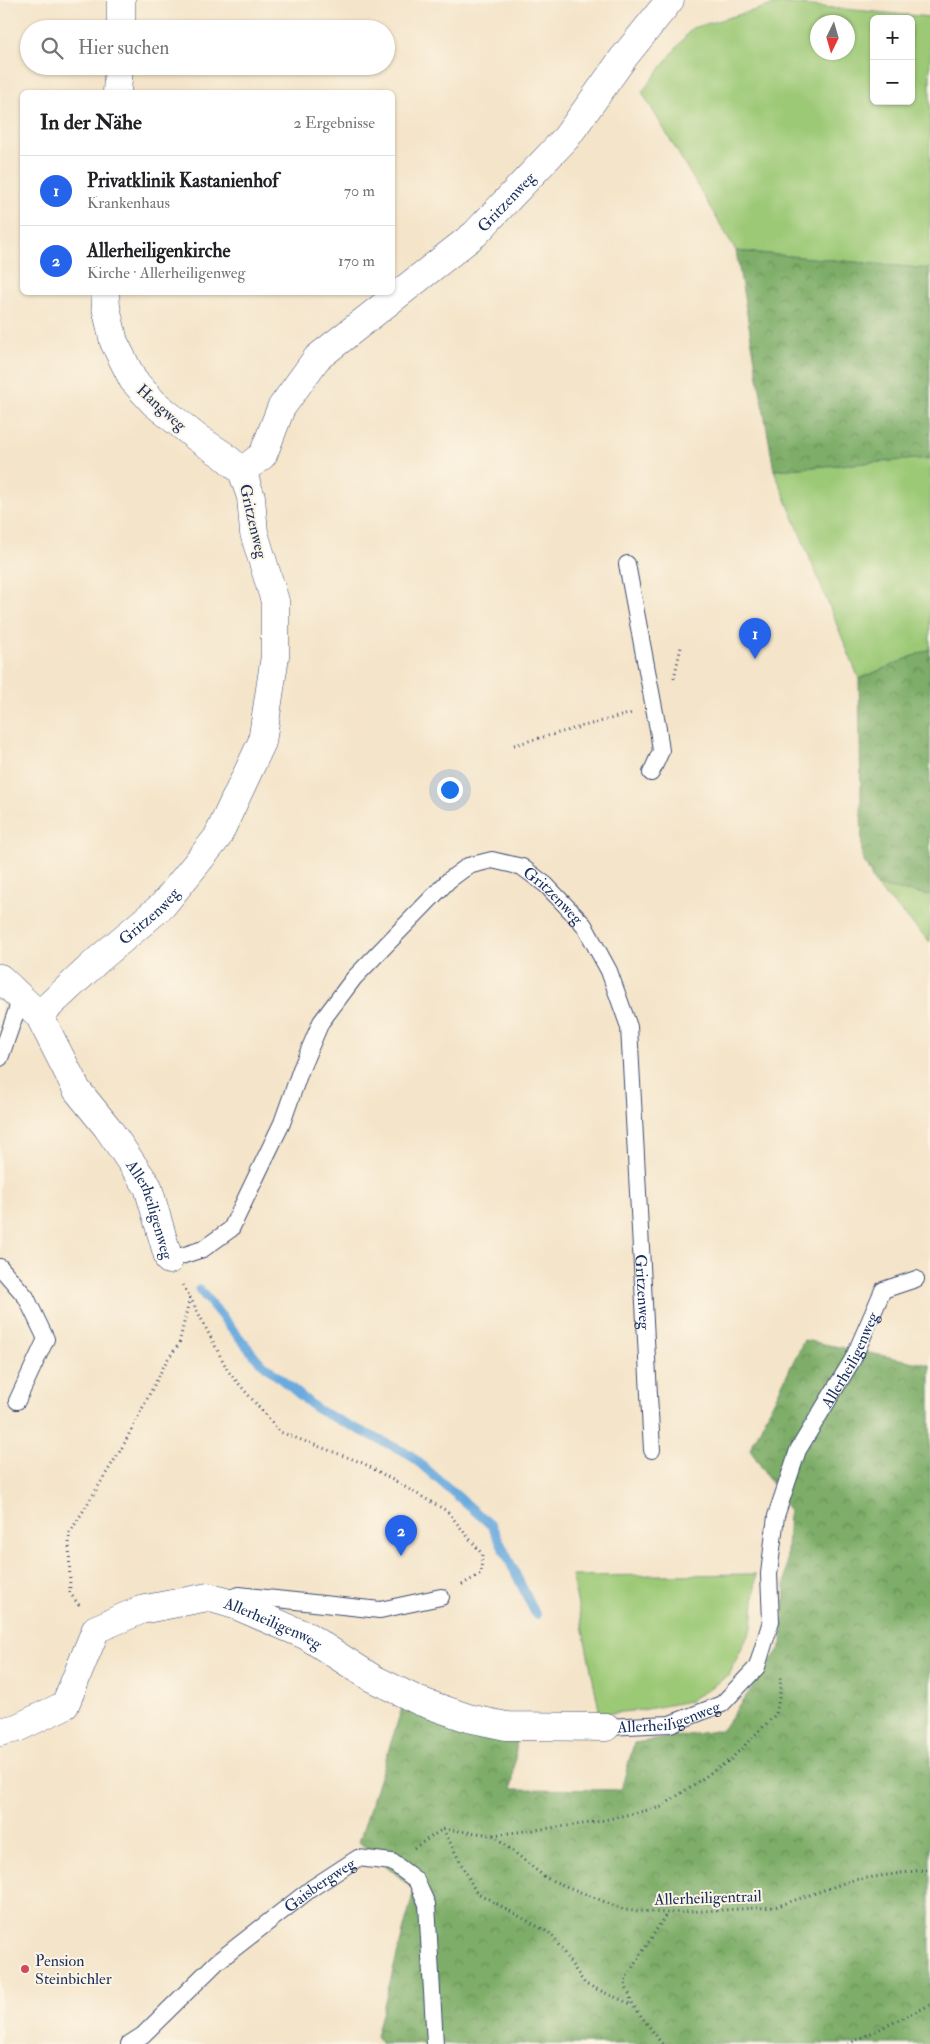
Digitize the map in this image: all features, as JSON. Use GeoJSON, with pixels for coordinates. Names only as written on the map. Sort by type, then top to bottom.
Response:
{"type":"FeatureCollection","features":[{"type":"Feature","properties":{"kind":"street"},"geometry":{"type":"LineString","coordinates":[[120,0],[121,20]]}},
{"type":"Feature","properties":{"kind":"street","name":"Gritzenweg"},"geometry":{"type":"LineString","coordinates":[[30,1006],[98,960],[163,905],[217,838],[262,742],[275,656],[275,601],[254,533],[251,497],[242,471],[262,455],[281,408],[318,358],[475,234],[566,138],[624,56],[670,0]]}},
{"type":"Feature","properties":{"kind":"street"},"geometry":{"type":"LineString","coordinates":[[117,90],[118,75]]}},
{"type":"Feature","properties":{"kind":"street","name":"Hangweg"},"geometry":{"type":"LineString","coordinates":[[105,295],[114,342],[132,380],[154,403],[196,437],[224,454],[242,471]]}},
{"type":"Feature","properties":{"kind":"street"},"geometry":{"type":"LineString","coordinates":[[0,978],[30,1006]]}},
{"type":"Feature","properties":{"kind":"street","name":"Allerheiligenweg"},"geometry":{"type":"LineString","coordinates":[[30,1006],[77,1090],[107,1127],[148,1187],[169,1260]]}},
{"type":"Feature","properties":{"kind":"street","name":"Allerheiligenweg"},"geometry":{"type":"LineString","coordinates":[[96,1629],[141,1610],[208,1597],[235,1605],[307,1636],[372,1678],[419,1701],[468,1718],[506,1726],[606,1727]]}},
{"type":"Feature","properties":{"kind":"street"},"geometry":{"type":"LineString","coordinates":[[0,1732],[17,1728],[64,1705],[96,1629]]}},
{"type":"Feature","properties":{"kind":"lane"},"geometry":{"type":"LineString","coordinates":[[627,564],[661,751],[651,773]]}},
{"type":"Feature","properties":{"kind":"lane","name":"Gritzenweg"},"geometry":{"type":"LineString","coordinates":[[169,1260],[203,1249],[231,1229],[282,1123],[301,1069],[321,1022],[354,978],[449,880],[468,866],[492,860],[522,867],[546,885],[584,925],[609,971],[629,1027],[652,1450]]}},
{"type":"Feature","properties":{"kind":"lane"},"geometry":{"type":"LineString","coordinates":[[0,1058],[30,1006]]}},
{"type":"Feature","properties":{"kind":"lane"},"geometry":{"type":"LineString","coordinates":[[0,1266],[26,1297],[46,1339],[17,1401]]}},
{"type":"Feature","properties":{"kind":"lane","name":"Allerheiligenweg"},"geometry":{"type":"LineString","coordinates":[[606,1727],[670,1724],[722,1704],[757,1668],[771,1621],[769,1574],[776,1516],[798,1450],[853,1359],[883,1290],[916,1279]]}},
{"type":"Feature","properties":{"kind":"lane"},"geometry":{"type":"LineString","coordinates":[[219,1600],[239,1595],[380,1610],[441,1597]]}},
{"type":"Feature","properties":{"kind":"lane","name":"Gaisbergweg"},"geometry":{"type":"LineString","coordinates":[[129,2044],[143,2036],[216,1962],[312,1888],[358,1858],[392,1862]]}},
{"type":"Feature","properties":{"kind":"lane"},"geometry":{"type":"LineString","coordinates":[[392,1862],[416,1880],[427,1904],[435,2044]]}},
{"type":"Feature","properties":{"kind":"path"},"geometry":{"type":"LineString","coordinates":[[514,745],[669,704],[681,647]]}},
{"type":"Feature","properties":{"kind":"path","name":"Allerheiligenweg"},"geometry":{"type":"LineString","coordinates":[[169,1260],[190,1296],[228,1371],[280,1432],[363,1462],[447,1511],[482,1554],[480,1574],[441,1597]]}},
{"type":"Feature","properties":{"kind":"path"},"geometry":{"type":"LineString","coordinates":[[96,1629],[70,1593],[69,1534],[123,1446],[167,1360],[179,1344],[190,1296]]}},
{"type":"Feature","properties":{"kind":"path"},"geometry":{"type":"LineString","coordinates":[[392,1862],[444,1829],[493,1835],[591,1823],[661,1807],[731,1759],[776,1714],[781,1687],[778,1668]]}},
{"type":"Feature","properties":{"kind":"path"},"geometry":{"type":"LineString","coordinates":[[444,1829],[476,1892],[551,1934],[586,1984],[633,2005]]}},
{"type":"Feature","properties":{"kind":"path","name":"Allerheiligentrail"},"geometry":{"type":"LineString","coordinates":[[493,1835],[546,1878],[625,1910],[667,1913],[775,1907],[853,1880],[930,1868]]}},
{"type":"Feature","properties":{"kind":"path"},"geometry":{"type":"LineString","coordinates":[[662,2044],[633,2005],[624,1981],[667,1913]]}},
{"type":"Feature","properties":{"kind":"path"},"geometry":{"type":"LineString","coordinates":[[848,2044],[930,2004]]}},
{"type":"Feature","properties":{"kind":"green space"},"geometry":{"type":"Polygon","coordinates":[[[780,3],[909,15],[870,15],[870,105],[915,105],[915,16],[930,17],[930,269],[736,251],[642,92],[692,28],[780,3]]]}},
{"type":"Feature","properties":{"kind":"green space"},"geometry":{"type":"Polygon","coordinates":[[[736,251],[930,269],[930,458],[774,470],[736,251]]]}},
{"type":"Feature","properties":{"kind":"green space"},"geometry":{"type":"Polygon","coordinates":[[[930,458],[930,649],[859,679],[774,470],[930,458]]]}},
{"type":"Feature","properties":{"kind":"green space"},"geometry":{"type":"Polygon","coordinates":[[[930,649],[930,895],[876,886],[862,857],[859,679],[930,649]]]}},
{"type":"Feature","properties":{"kind":"green space"},"geometry":{"type":"Polygon","coordinates":[[[876,886],[930,895],[930,942],[876,886]]]}},
{"type":"Feature","properties":{"kind":"green space"},"geometry":{"type":"Polygon","coordinates":[[[804,1340],[930,1365],[930,2044],[382,2044],[376,2036],[414,1890],[359,1842],[402,1708],[517,1739],[512,1789],[621,1790],[634,1743],[722,1730],[782,1645],[789,1511],[750,1449],[804,1340]]]}},
{"type":"Feature","properties":{"kind":"green space"},"geometry":{"type":"Polygon","coordinates":[[[756,1574],[752,1627],[729,1675],[690,1701],[642,1710],[600,1714],[572,1576],[756,1574]]]}},
{"type":"Feature","properties":{"kind":"waterway"},"geometry":{"type":"LineString","coordinates":[[199,1289],[258,1360],[318,1410],[409,1454],[492,1526],[536,1615]]}},
{"type":"Feature","properties":{"kind":"place","name":"Privatklinik Kastanienhof"},"geometry":{"type":"Point","coordinates":[755,659]}},
{"type":"Feature","properties":{"kind":"place","name":"Allerheiligenkirche"},"geometry":{"type":"Point","coordinates":[401,1556]}},
{"type":"Feature","properties":{"kind":"place","name":"Pension Steinbichler"},"geometry":{"type":"Point","coordinates":[25,1969]}}]}
